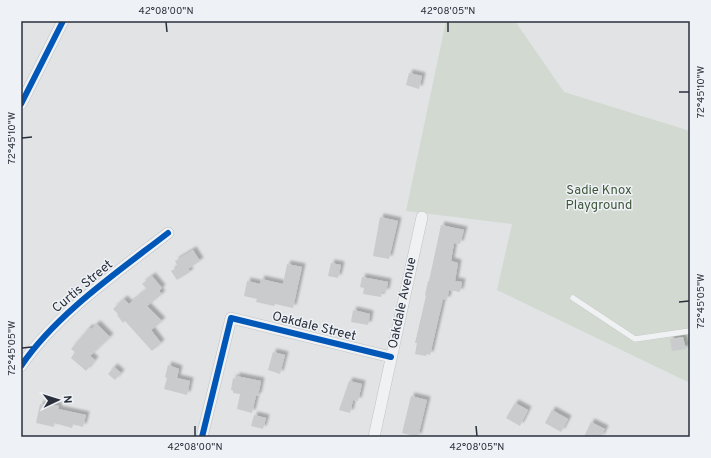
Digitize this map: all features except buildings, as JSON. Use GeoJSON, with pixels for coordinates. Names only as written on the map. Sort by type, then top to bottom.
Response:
{"type":"FeatureCollection","features":[{"type":"Feature","properties":{"kind":"street"},"geometry":{"type":"LineString","coordinates":[[21,104],[63,21]]}},
{"type":"Feature","properties":{"kind":"street","name":"Oakdale Avenue"},"geometry":{"type":"LineString","coordinates":[[374,437],[422,217]]}},
{"type":"Feature","properties":{"kind":"street","name":"Curtis Street"},"geometry":{"type":"LineString","coordinates":[[21,366],[32,349],[70,311],[168,233]]}},
{"type":"Feature","properties":{"kind":"street","name":"Oakdale Street"},"geometry":{"type":"LineString","coordinates":[[202,437],[231,318],[391,357]]}},
{"type":"Feature","properties":{"kind":"lane"},"geometry":{"type":"LineString","coordinates":[[573,298],[635,339],[690,331]]}},
{"type":"Feature","properties":{"kind":"green space","name":"Sadie Knox Playground"},"geometry":{"type":"Polygon","coordinates":[[[446,21],[515,21],[564,92],[690,131],[690,383],[497,290],[512,224],[406,211],[446,21]]]}},
{"type":"Feature","properties":{"kind":"cycle path"},"geometry":{"type":"LineString","coordinates":[[21,104],[63,21]]}},
{"type":"Feature","properties":{"kind":"cycle path"},"geometry":{"type":"LineString","coordinates":[[21,366],[35,347],[70,311],[109,278],[168,233]]}},
{"type":"Feature","properties":{"kind":"cycle path"},"geometry":{"type":"LineString","coordinates":[[202,437],[231,318],[391,357]]}}]}
